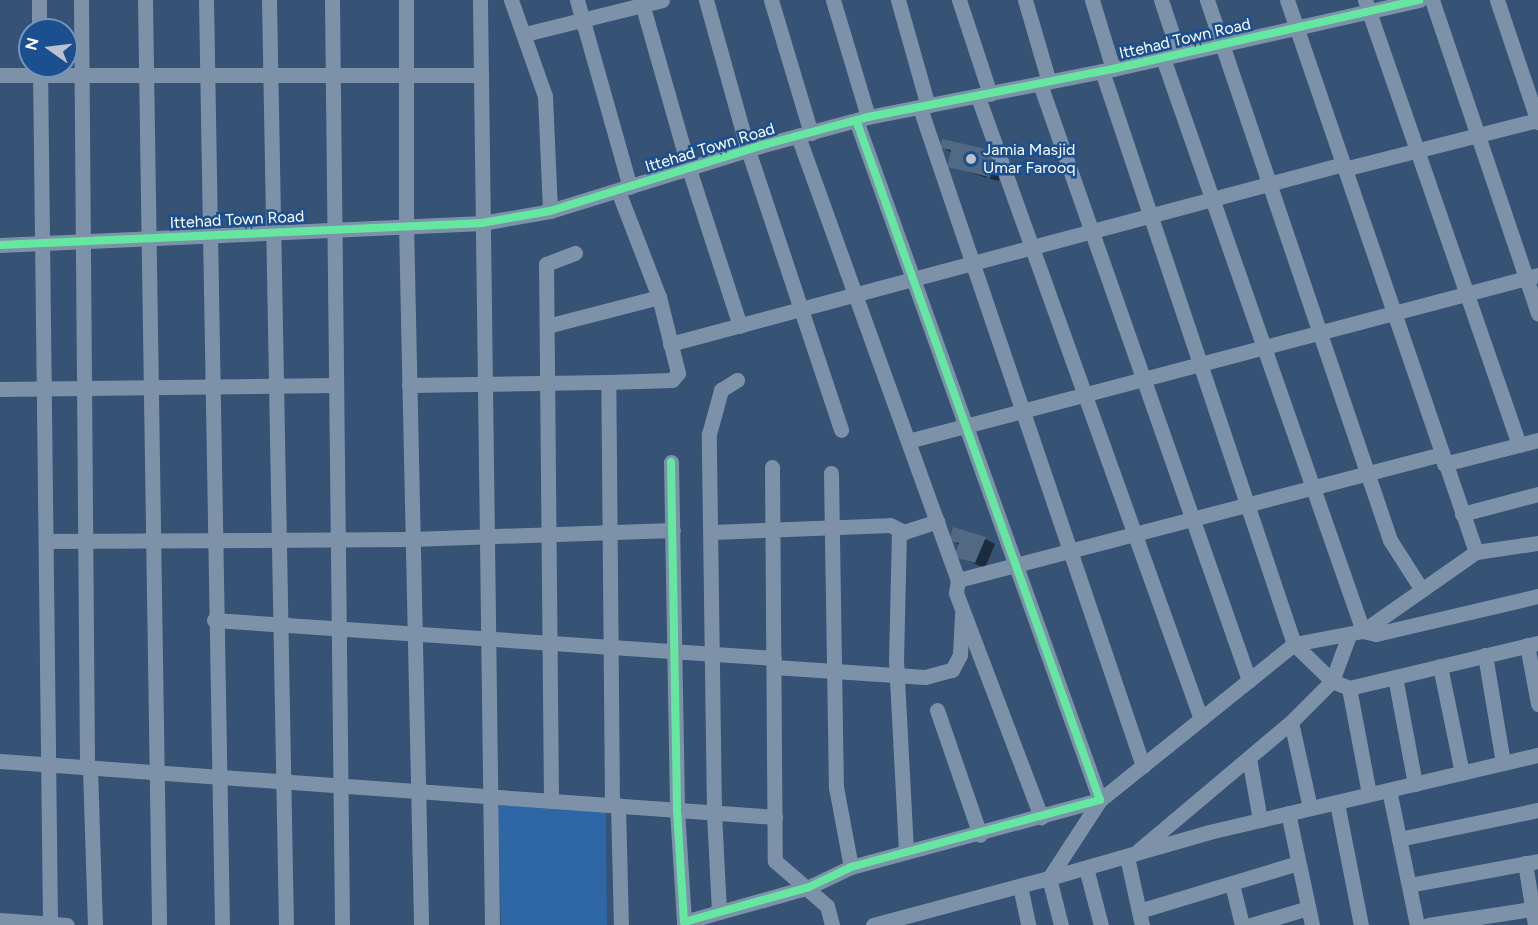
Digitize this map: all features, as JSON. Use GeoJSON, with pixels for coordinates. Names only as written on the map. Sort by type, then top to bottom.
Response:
{"type":"FeatureCollection","features":[{"type":"Feature","properties":{"kind":"street"},"geometry":{"type":"LineString","coordinates":[[39,0],[39,18]]}},
{"type":"Feature","properties":{"kind":"street"},"geometry":{"type":"LineString","coordinates":[[81,0],[89,768],[95,925]]}},
{"type":"Feature","properties":{"kind":"street"},"geometry":{"type":"LineString","coordinates":[[145,0],[154,772],[159,925]]}},
{"type":"Feature","properties":{"kind":"street"},"geometry":{"type":"LineString","coordinates":[[206,0],[214,620],[222,925]]}},
{"type":"Feature","properties":{"kind":"street"},"geometry":{"type":"LineString","coordinates":[[269,0],[271,232],[286,925]]}},
{"type":"Feature","properties":{"kind":"street"},"geometry":{"type":"LineString","coordinates":[[332,0],[342,925]]}},
{"type":"Feature","properties":{"kind":"street"},"geometry":{"type":"LineString","coordinates":[[406,0],[406,224],[421,925]]}},
{"type":"Feature","properties":{"kind":"street"},"geometry":{"type":"LineString","coordinates":[[480,0],[479,75],[492,925]]}},
{"type":"Feature","properties":{"kind":"street"},"geometry":{"type":"LineString","coordinates":[[511,0],[525,34],[544,96],[550,211]]}},
{"type":"Feature","properties":{"kind":"street"},"geometry":{"type":"LineString","coordinates":[[409,385],[672,380],[678,373],[659,297],[624,189],[577,0]]}},
{"type":"Feature","properties":{"kind":"street"},"geometry":{"type":"LineString","coordinates":[[525,34],[583,20],[641,2],[662,0]]}},
{"type":"Feature","properties":{"kind":"street"},"geometry":{"type":"LineString","coordinates":[[706,0],[748,150],[798,310],[841,430]]}},
{"type":"Feature","properties":{"kind":"street"},"geometry":{"type":"LineString","coordinates":[[771,0],[805,135],[855,295],[958,580],[956,593],[1041,818]]}},
{"type":"Feature","properties":{"kind":"street"},"geometry":{"type":"LineString","coordinates":[[833,0],[862,119],[913,279],[1100,800]]}},
{"type":"Feature","properties":{"kind":"street"},"geometry":{"type":"LineString","coordinates":[[898,0],[924,107],[973,263],[1143,765]]}},
{"type":"Feature","properties":{"kind":"street"},"geometry":{"type":"LineString","coordinates":[[959,0],[984,95],[1032,247],[1201,719]]}},
{"type":"Feature","properties":{"kind":"street"},"geometry":{"type":"LineString","coordinates":[[1025,0],[1044,83],[1091,231],[1249,680]]}},
{"type":"Feature","properties":{"kind":"street"},"geometry":{"type":"LineString","coordinates":[[1092,0],[1108,70],[1151,215],[1294,644],[1332,681],[1349,688],[1533,644],[1538,704]]}},
{"type":"Feature","properties":{"kind":"street"},"geometry":{"type":"LineString","coordinates":[[1161,0],[1179,54]]}},
{"type":"Feature","properties":{"kind":"street"},"geometry":{"type":"LineString","coordinates":[[1207,0],[1390,540],[1422,590]]}},
{"type":"Feature","properties":{"kind":"street"},"geometry":{"type":"LineString","coordinates":[[1287,0],[1442,459],[1476,552]]}},
{"type":"Feature","properties":{"kind":"street","name":"Ittehad Town Road"},"geometry":{"type":"LineString","coordinates":[[0,245],[406,224],[482,223],[550,211],[748,150],[862,119],[1222,45],[1297,28],[1367,6],[1419,0]]}},
{"type":"Feature","properties":{"kind":"street"},"geometry":{"type":"LineString","coordinates":[[1432,0],[1478,135],[1532,276],[1538,314]]}},
{"type":"Feature","properties":{"kind":"street"},"geometry":{"type":"LineString","coordinates":[[670,344],[1270,183],[1538,121],[1497,0]]}},
{"type":"Feature","properties":{"kind":"street"},"geometry":{"type":"LineString","coordinates":[[641,2],[688,169],[740,326]]}},
{"type":"Feature","properties":{"kind":"street"},"geometry":{"type":"LineString","coordinates":[[1367,6],[1519,445]]}},
{"type":"Feature","properties":{"kind":"street"},"geometry":{"type":"LineString","coordinates":[[1163,58],[1311,487],[1356,633]]}},
{"type":"Feature","properties":{"kind":"street"},"geometry":{"type":"LineString","coordinates":[[0,75],[18,73]]}},
{"type":"Feature","properties":{"kind":"street"},"geometry":{"type":"LineString","coordinates":[[78,74],[479,75]]}},
{"type":"Feature","properties":{"kind":"street"},"geometry":{"type":"LineString","coordinates":[[40,78],[44,242],[50,924]]}},
{"type":"Feature","properties":{"kind":"street"},"geometry":{"type":"LineString","coordinates":[[551,801],[546,264],[575,253]]}},
{"type":"Feature","properties":{"kind":"street"},"geometry":{"type":"LineString","coordinates":[[908,441],[1394,316],[1532,276]]}},
{"type":"Feature","properties":{"kind":"street"},"geometry":{"type":"LineString","coordinates":[[547,326],[659,297]]}},
{"type":"Feature","properties":{"kind":"street"},"geometry":{"type":"LineString","coordinates":[[719,912],[714,812],[709,434],[721,390],[736,381]]}},
{"type":"Feature","properties":{"kind":"street"},"geometry":{"type":"LineString","coordinates":[[608,382],[610,647],[621,925]]}},
{"type":"Feature","properties":{"kind":"street"},"geometry":{"type":"LineString","coordinates":[[0,389],[336,385]]}},
{"type":"Feature","properties":{"kind":"street"},"geometry":{"type":"LineString","coordinates":[[958,580],[1368,472],[1538,440]]}},
{"type":"Feature","properties":{"kind":"street"},"geometry":{"type":"LineString","coordinates":[[672,462],[677,810],[684,922],[809,887],[851,867],[980,835],[1100,800]]}},
{"type":"Feature","properties":{"kind":"street"},"geometry":{"type":"LineString","coordinates":[[772,467],[775,861],[809,887],[827,906],[831,925]]}},
{"type":"Feature","properties":{"kind":"street"},"geometry":{"type":"LineString","coordinates":[[831,473],[836,787],[851,867]]}},
{"type":"Feature","properties":{"kind":"street"},"geometry":{"type":"LineString","coordinates":[[1462,514],[1538,494]]}},
{"type":"Feature","properties":{"kind":"street"},"geometry":{"type":"LineString","coordinates":[[711,532],[890,525],[904,532],[937,521]]}},
{"type":"Feature","properties":{"kind":"street"},"geometry":{"type":"LineString","coordinates":[[46,541],[412,539],[673,530]]}},
{"type":"Feature","properties":{"kind":"street"},"geometry":{"type":"LineString","coordinates":[[899,530],[897,673],[906,852]]}},
{"type":"Feature","properties":{"kind":"street"},"geometry":{"type":"LineString","coordinates":[[1130,856],[1291,722],[1332,681],[1356,633],[1476,552],[1538,543]]}},
{"type":"Feature","properties":{"kind":"street"},"geometry":{"type":"LineString","coordinates":[[1061,925],[1049,878],[1100,800],[1294,644],[1356,633],[1376,634],[1538,596]]}},
{"type":"Feature","properties":{"kind":"street"},"geometry":{"type":"LineString","coordinates":[[214,620],[675,651],[834,671],[897,673],[926,677],[952,670],[960,655],[962,609]]}},
{"type":"Feature","properties":{"kind":"street"},"geometry":{"type":"LineString","coordinates":[[1485,655],[1503,763]]}},
{"type":"Feature","properties":{"kind":"street"},"geometry":{"type":"LineString","coordinates":[[1440,666],[1462,772]]}},
{"type":"Feature","properties":{"kind":"street"},"geometry":{"type":"LineString","coordinates":[[1395,677],[1414,784]]}},
{"type":"Feature","properties":{"kind":"street"},"geometry":{"type":"LineString","coordinates":[[1349,688],[1369,794]]}},
{"type":"Feature","properties":{"kind":"street"},"geometry":{"type":"LineString","coordinates":[[936,710],[980,835]]}},
{"type":"Feature","properties":{"kind":"street"},"geometry":{"type":"LineString","coordinates":[[1291,722],[1310,808]]}},
{"type":"Feature","properties":{"kind":"street"},"geometry":{"type":"LineString","coordinates":[[873,925],[1260,820],[1538,755]]}},
{"type":"Feature","properties":{"kind":"street"},"geometry":{"type":"LineString","coordinates":[[1249,758],[1260,820]]}},
{"type":"Feature","properties":{"kind":"street"},"geometry":{"type":"LineString","coordinates":[[0,761],[419,794],[775,817]]}},
{"type":"Feature","properties":{"kind":"street"},"geometry":{"type":"LineString","coordinates":[[1389,790],[1417,925]]}},
{"type":"Feature","properties":{"kind":"street"},"geometry":{"type":"LineString","coordinates":[[1336,803],[1361,925]]}},
{"type":"Feature","properties":{"kind":"street"},"geometry":{"type":"LineString","coordinates":[[1399,839],[1538,810]]}},
{"type":"Feature","properties":{"kind":"street"},"geometry":{"type":"LineString","coordinates":[[1288,813],[1312,925]]}},
{"type":"Feature","properties":{"kind":"street"},"geometry":{"type":"LineString","coordinates":[[1130,856],[1141,918],[1232,884],[1298,863]]}},
{"type":"Feature","properties":{"kind":"street"},"geometry":{"type":"LineString","coordinates":[[1409,885],[1532,862],[1535,925]]}},
{"type":"Feature","properties":{"kind":"street"},"geometry":{"type":"LineString","coordinates":[[1086,868],[1101,925]]}},
{"type":"Feature","properties":{"kind":"street"},"geometry":{"type":"LineString","coordinates":[[1232,884],[1242,925]]}},
{"type":"Feature","properties":{"kind":"street"},"geometry":{"type":"LineString","coordinates":[[1020,886],[1028,925]]}},
{"type":"Feature","properties":{"kind":"street"},"geometry":{"type":"LineString","coordinates":[[1251,925],[1308,908]]}},
{"type":"Feature","properties":{"kind":"street"},"geometry":{"type":"LineString","coordinates":[[1428,925],[1535,908]]}},
{"type":"Feature","properties":{"kind":"street"},"geometry":{"type":"LineString","coordinates":[[0,920],[67,925]]}},
{"type":"Feature","properties":{"kind":"shaded area"},"geometry":{"type":"Polygon","coordinates":[[[498,804],[606,812],[607,925],[501,925],[498,804]]]}},
{"type":"Feature","properties":{"kind":"building","name":"Jamia Masjid Umar Farooq"},"geometry":{"type":"Polygon","coordinates":[[[942,139],[995,151],[989,177],[947,167],[951,150],[940,148],[942,139]]]}},
{"type":"Feature","properties":{"kind":"building"},"geometry":{"type":"Polygon","coordinates":[[[953,527],[986,537],[975,563],[954,557],[959,543],[949,541],[953,527]]]}},
{"type":"Feature","properties":{"kind":"cycle path"},"geometry":{"type":"LineString","coordinates":[[0,245],[482,223],[550,211],[767,144],[868,117],[1113,69],[1419,0]]}},
{"type":"Feature","properties":{"kind":"cycle path"},"geometry":{"type":"LineString","coordinates":[[671,462],[677,810],[684,922],[809,887],[851,867],[1100,800],[856,120]]}},
{"type":"Feature","properties":{"kind":"place","name":"Jamia Masjid Umar Farooq"},"geometry":{"type":"Point","coordinates":[971,159]}}]}
